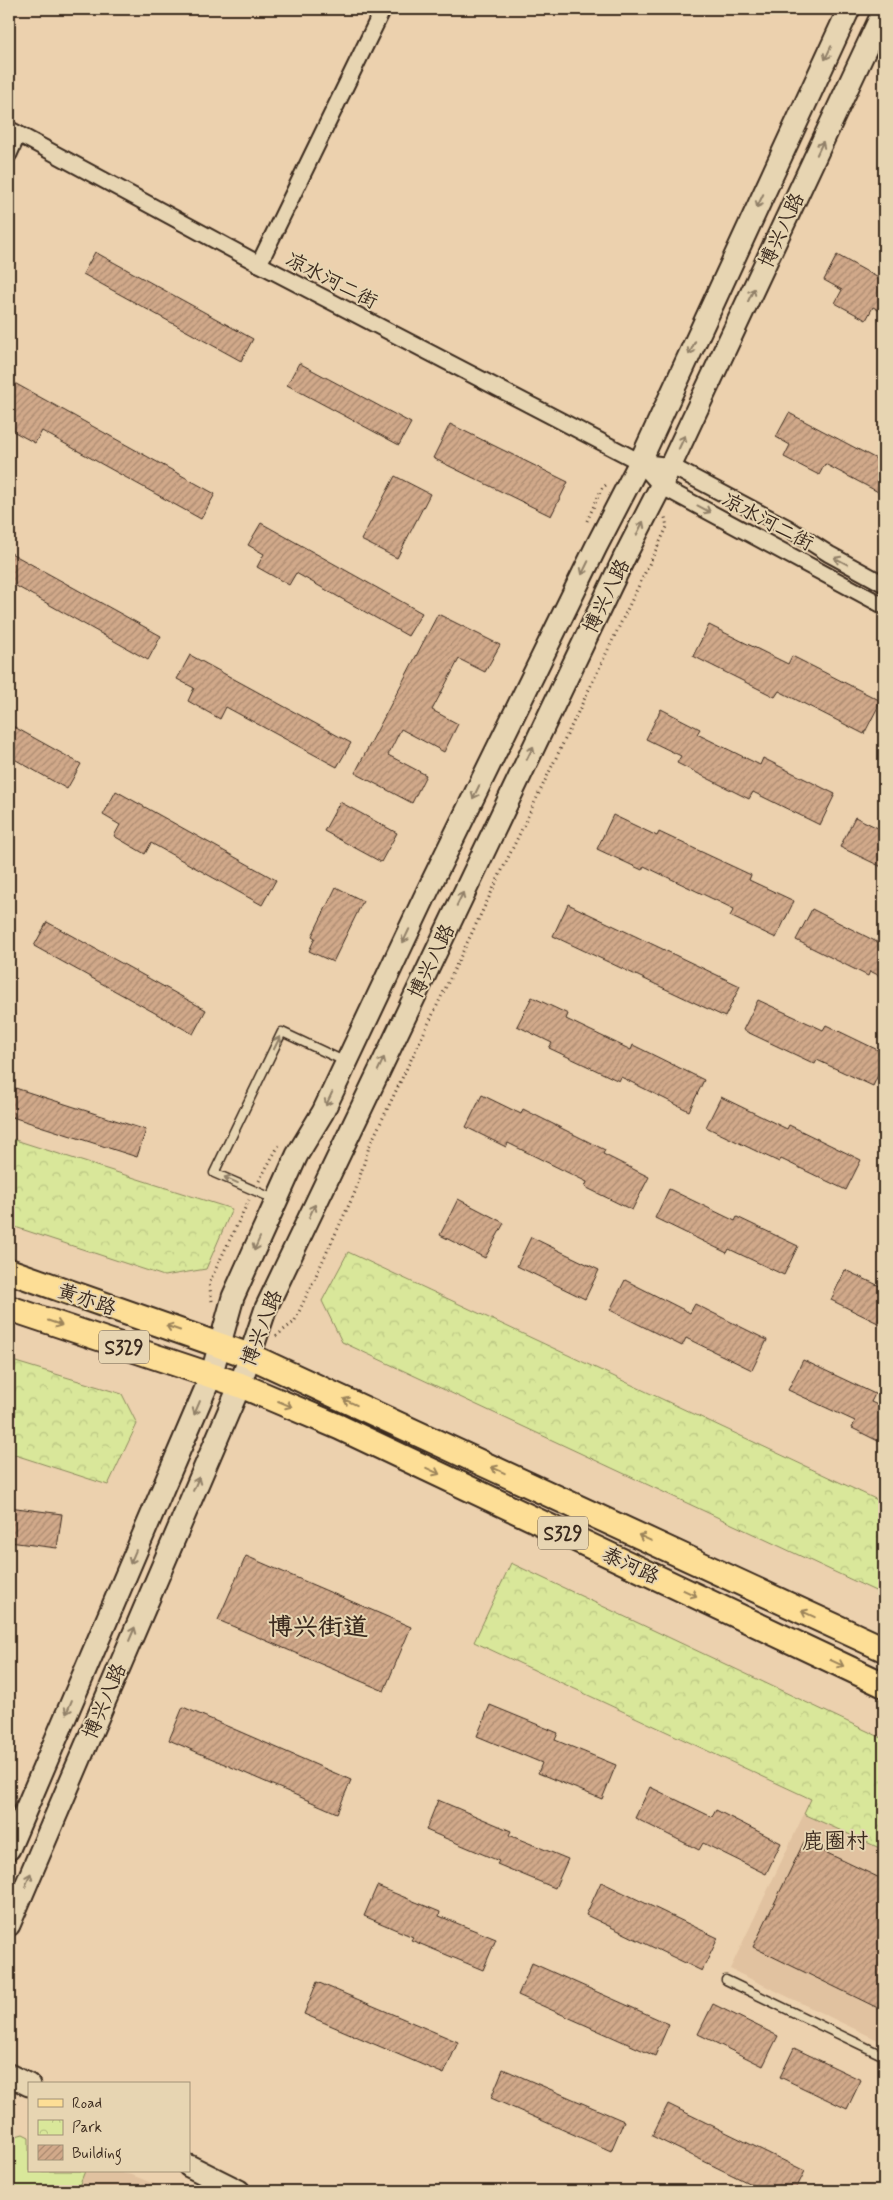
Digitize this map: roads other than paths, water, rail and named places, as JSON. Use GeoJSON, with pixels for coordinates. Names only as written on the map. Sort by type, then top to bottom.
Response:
{"type":"FeatureCollection","features":[{"type":"Feature","properties":{"kind":"main road","name":"黄亦路"},"geometry":{"type":"LineString","coordinates":[[9,1272],[250,1356]]}},
{"type":"Feature","properties":{"kind":"main road","name":"黄亦路"},"geometry":{"type":"LineString","coordinates":[[9,1308],[240,1385]]}},
{"type":"Feature","properties":{"kind":"main road","name":"泰河路"},"geometry":{"type":"LineString","coordinates":[[250,1356],[884,1649]]}},
{"type":"Feature","properties":{"kind":"main road","name":"泰河路"},"geometry":{"type":"LineString","coordinates":[[240,1385],[339,1427],[884,1685]]}},
{"type":"Feature","properties":{"kind":"street"},"geometry":{"type":"LineString","coordinates":[[259,264],[382,9]]}},
{"type":"Feature","properties":{"kind":"street","name":"博兴八路"},"geometry":{"type":"LineString","coordinates":[[9,1848],[211,1376],[218,1345],[234,1297],[276,1200],[297,1155],[323,1112],[587,564],[640,462],[849,9]]}},
{"type":"Feature","properties":{"kind":"street","name":"博兴八路"},"geometry":{"type":"LineString","coordinates":[[9,1925],[240,1385],[274,1290],[604,601],[662,486],[884,10]]}},
{"type":"Feature","properties":{"kind":"street"},"geometry":{"type":"LineString","coordinates":[[9,154],[13,131]]}},
{"type":"Feature","properties":{"kind":"street","name":"凉水河二街"},"geometry":{"type":"LineString","coordinates":[[13,131],[259,264],[640,462],[662,486],[884,606]]}},
{"type":"Feature","properties":{"kind":"street","name":"凉水河二街"},"geometry":{"type":"LineString","coordinates":[[640,462],[671,466],[788,528],[829,554],[884,584]]}},
{"type":"Feature","properties":{"kind":"street"},"geometry":{"type":"LineString","coordinates":[[9,2075],[28,2084]]}},
{"type":"Feature","properties":{"kind":"street"},"geometry":{"type":"LineString","coordinates":[[190,2166],[239,2191]]}},
{"type":"Feature","properties":{"kind":"lane"},"geometry":{"type":"LineString","coordinates":[[276,1200],[214,1173],[282,1032],[347,1062]]}},
{"type":"Feature","properties":{"kind":"lane"},"geometry":{"type":"LineString","coordinates":[[726,1980],[884,2056]]}},
{"type":"Feature","properties":{"kind":"district","name":"博兴街道"},"geometry":{"type":"Point","coordinates":[318,1626]}},
{"type":"Feature","properties":{"kind":"district","name":"鹿圈村"},"geometry":{"type":"Point","coordinates":[835,1840]}}]}
